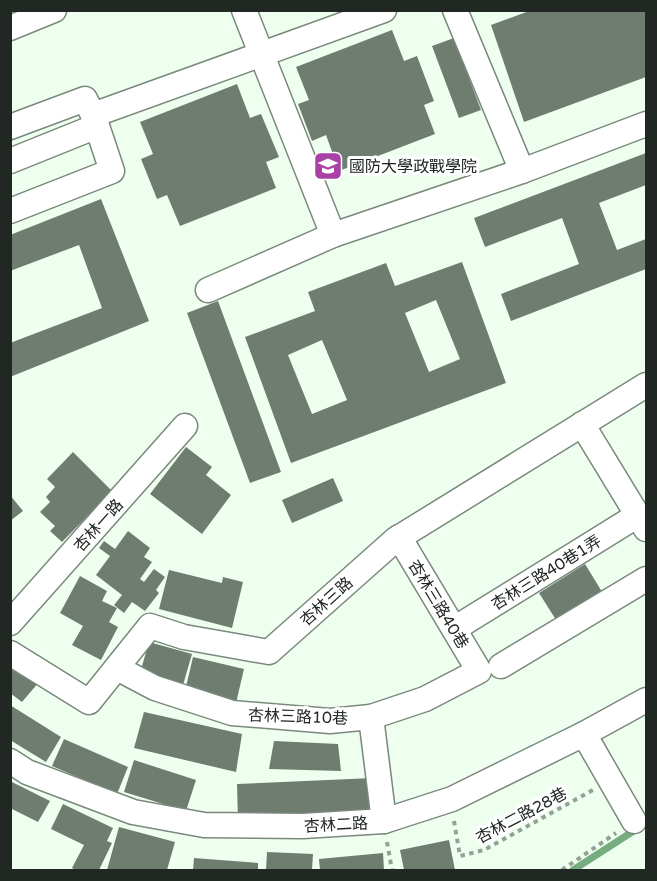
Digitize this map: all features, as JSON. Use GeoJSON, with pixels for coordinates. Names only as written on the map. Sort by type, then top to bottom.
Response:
{"type":"FeatureCollection","features":[{"type":"Feature","properties":{"kind":"lane"},"geometry":{"type":"LineString","coordinates":[[10,28],[54,10]]}},
{"type":"Feature","properties":{"kind":"lane"},"geometry":{"type":"LineString","coordinates":[[244,10],[333,236]]}},
{"type":"Feature","properties":{"kind":"lane"},"geometry":{"type":"LineString","coordinates":[[10,161],[95,120],[384,10]]}},
{"type":"Feature","properties":{"kind":"lane"},"geometry":{"type":"LineString","coordinates":[[455,10],[522,171]]}},
{"type":"Feature","properties":{"kind":"lane"},"geometry":{"type":"LineString","coordinates":[[10,127],[85,99],[95,120],[112,171],[10,211]]}},
{"type":"Feature","properties":{"kind":"lane"},"geometry":{"type":"LineString","coordinates":[[208,290],[333,236],[522,171],[646,124]]}},
{"type":"Feature","properties":{"kind":"lane","name":"杏林三路"},"geometry":{"type":"LineString","coordinates":[[10,653],[89,702],[150,626],[184,636],[269,652],[399,537],[646,385]]}},
{"type":"Feature","properties":{"kind":"lane"},"geometry":{"type":"LineString","coordinates":[[582,424],[642,522]]}},
{"type":"Feature","properties":{"kind":"lane","name":"杏林一路"},"geometry":{"type":"LineString","coordinates":[[10,623],[185,426]]}},
{"type":"Feature","properties":{"kind":"lane","name":"杏林三路40巷1弄"},"geometry":{"type":"LineString","coordinates":[[454,629],[642,522]]}},
{"type":"Feature","properties":{"kind":"lane","name":"杏林三路40巷"},"geometry":{"type":"LineString","coordinates":[[399,537],[454,629],[490,669]]}},
{"type":"Feature","properties":{"kind":"lane","name":"杏林三路10巷"},"geometry":{"type":"LineString","coordinates":[[117,668],[155,688],[232,713],[330,721],[371,717],[425,699],[490,669],[646,579]]}},
{"type":"Feature","properties":{"kind":"lane","name":"杏林二路"},"geometry":{"type":"LineString","coordinates":[[10,761],[27,772],[133,812],[204,825],[303,826],[384,821],[450,799],[584,734],[646,700]]}},
{"type":"Feature","properties":{"kind":"lane"},"geometry":{"type":"LineString","coordinates":[[371,717],[384,821]]}},
{"type":"Feature","properties":{"kind":"lane"},"geometry":{"type":"LineString","coordinates":[[584,734],[633,821]]}},
{"type":"Feature","properties":{"kind":"path","name":"杏林二路28巷"},"geometry":{"type":"LineString","coordinates":[[450,799],[460,855],[484,850],[611,781]]}},
{"type":"Feature","properties":{"kind":"path"},"geometry":{"type":"LineString","coordinates":[[384,821],[392,870]]}},
{"type":"Feature","properties":{"kind":"path"},"geometry":{"type":"LineString","coordinates":[[562,870],[633,821]]}},
{"type":"Feature","properties":{"kind":"building"},"geometry":{"type":"Polygon","coordinates":[[[532,10],[646,10],[646,77],[524,122],[491,25],[532,10]]]}},
{"type":"Feature","properties":{"kind":"building"},"geometry":{"type":"Polygon","coordinates":[[[392,30],[404,61],[417,56],[434,101],[424,105],[435,134],[339,171],[326,135],[312,141],[298,104],[309,100],[296,67],[392,30]]]}},
{"type":"Feature","properties":{"kind":"building"},"geometry":{"type":"Polygon","coordinates":[[[454,38],[481,110],[459,118],[432,46],[454,38]]]}},
{"type":"Feature","properties":{"kind":"building"},"geometry":{"type":"Polygon","coordinates":[[[237,84],[250,118],[261,114],[279,157],[266,162],[276,188],[180,226],[167,195],[157,199],[141,159],[153,154],[140,122],[237,84]]]}},
{"type":"Feature","properties":{"kind":"building"},"geometry":{"type":"Polygon","coordinates":[[[646,153],[646,185],[599,203],[617,250],[646,239],[646,269],[511,321],[501,294],[579,264],[562,218],[485,247],[474,218],[646,153]]]}},
{"type":"Feature","properties":{"kind":"building"},"geometry":{"type":"Polygon","coordinates":[[[101,199],[149,321],[10,377],[10,343],[102,308],[79,245],[10,271],[10,235],[101,199]]]}},
{"type":"Feature","properties":{"kind":"building"},"geometry":{"type":"Polygon","coordinates":[[[462,262],[506,383],[291,463],[245,337],[315,311],[308,292],[386,263],[395,286],[462,262]],[[436,300],[405,313],[429,372],[460,359],[436,300]],[[322,340],[288,355],[312,414],[347,400],[322,340]]]}},
{"type":"Feature","properties":{"kind":"building"},"geometry":{"type":"Polygon","coordinates":[[[218,301],[281,472],[250,483],[187,313],[218,301]]]}},
{"type":"Feature","properties":{"kind":"building"},"geometry":{"type":"Polygon","coordinates":[[[186,447],[212,467],[206,475],[231,495],[202,534],[150,494],[186,447]]]}},
{"type":"Feature","properties":{"kind":"building"},"geometry":{"type":"Polygon","coordinates":[[[73,452],[112,491],[62,542],[50,531],[55,526],[40,512],[50,502],[46,497],[55,487],[47,479],[73,452]]]}},
{"type":"Feature","properties":{"kind":"building"},"geometry":{"type":"Polygon","coordinates":[[[333,478],[343,501],[292,523],[282,500],[333,478]]]}},
{"type":"Feature","properties":{"kind":"building"},"geometry":{"type":"Polygon","coordinates":[[[10,495],[23,511],[10,521],[10,495]]]}},
{"type":"Feature","properties":{"kind":"building"},"geometry":{"type":"Polygon","coordinates":[[[128,531],[150,548],[144,557],[152,562],[140,579],[144,582],[154,569],[165,577],[156,590],[159,593],[145,611],[132,602],[124,613],[114,605],[122,595],[96,575],[110,556],[99,548],[104,541],[115,549],[128,531]]]}},
{"type":"Feature","properties":{"kind":"building"},"geometry":{"type":"Polygon","coordinates":[[[585,564],[604,595],[558,623],[539,593],[585,564]]]}},
{"type":"Feature","properties":{"kind":"building"},"geometry":{"type":"Polygon","coordinates":[[[169,570],[222,583],[223,577],[243,582],[232,628],[159,609],[169,570]]]}},
{"type":"Feature","properties":{"kind":"building"},"geometry":{"type":"Polygon","coordinates":[[[80,576],[107,591],[102,601],[117,608],[109,622],[118,627],[101,660],[72,645],[83,626],[60,613],[80,576]]]}},
{"type":"Feature","properties":{"kind":"building"},"geometry":{"type":"Polygon","coordinates":[[[149,642],[192,654],[183,685],[140,673],[149,642]]]}},
{"type":"Feature","properties":{"kind":"building"},"geometry":{"type":"Polygon","coordinates":[[[193,657],[244,669],[236,703],[185,691],[193,657]]]}},
{"type":"Feature","properties":{"kind":"building"},"geometry":{"type":"Polygon","coordinates":[[[10,659],[39,682],[22,702],[10,693],[10,659]]]}},
{"type":"Feature","properties":{"kind":"building"},"geometry":{"type":"Polygon","coordinates":[[[10,705],[61,737],[46,762],[10,740],[10,705]]]}},
{"type":"Feature","properties":{"kind":"building"},"geometry":{"type":"Polygon","coordinates":[[[144,712],[242,734],[236,772],[134,748],[144,712]]]}},
{"type":"Feature","properties":{"kind":"building"},"geometry":{"type":"Polygon","coordinates":[[[64,739],[128,767],[117,794],[52,766],[64,739]]]}},
{"type":"Feature","properties":{"kind":"building"},"geometry":{"type":"Polygon","coordinates":[[[274,741],[338,744],[341,771],[269,769],[274,741]]]}},
{"type":"Feature","properties":{"kind":"building"},"geometry":{"type":"Polygon","coordinates":[[[134,760],[196,780],[186,811],[124,792],[134,760]]]}},
{"type":"Feature","properties":{"kind":"building"},"geometry":{"type":"Polygon","coordinates":[[[373,778],[374,815],[238,821],[237,784],[373,778]]]}},
{"type":"Feature","properties":{"kind":"building"},"geometry":{"type":"Polygon","coordinates":[[[10,781],[50,801],[38,822],[10,808],[10,781]]]}},
{"type":"Feature","properties":{"kind":"building"},"geometry":{"type":"Polygon","coordinates":[[[63,804],[113,828],[107,841],[112,843],[99,870],[72,868],[84,845],[51,829],[63,804]]]}},
{"type":"Feature","properties":{"kind":"building"},"geometry":{"type":"Polygon","coordinates":[[[119,827],[175,842],[167,870],[107,870],[119,827]]]}},
{"type":"Feature","properties":{"kind":"building"},"geometry":{"type":"Polygon","coordinates":[[[449,840],[455,870],[404,870],[400,850],[449,840]]]}},
{"type":"Feature","properties":{"kind":"building"},"geometry":{"type":"Polygon","coordinates":[[[267,852],[313,854],[312,870],[266,870],[267,852]]]}},
{"type":"Feature","properties":{"kind":"building"},"geometry":{"type":"Polygon","coordinates":[[[383,853],[384,870],[320,870],[319,859],[383,853]]]}},
{"type":"Feature","properties":{"kind":"building"},"geometry":{"type":"Polygon","coordinates":[[[194,858],[258,863],[258,870],[193,870],[194,858]]]}},
{"type":"Feature","properties":{"kind":"waterway"},"geometry":{"type":"LineString","coordinates":[[573,870],[646,823]]}},
{"type":"Feature","properties":{"kind":"place","name":"國防大學政戰學院"},"geometry":{"type":"Point","coordinates":[328,166]}}]}
